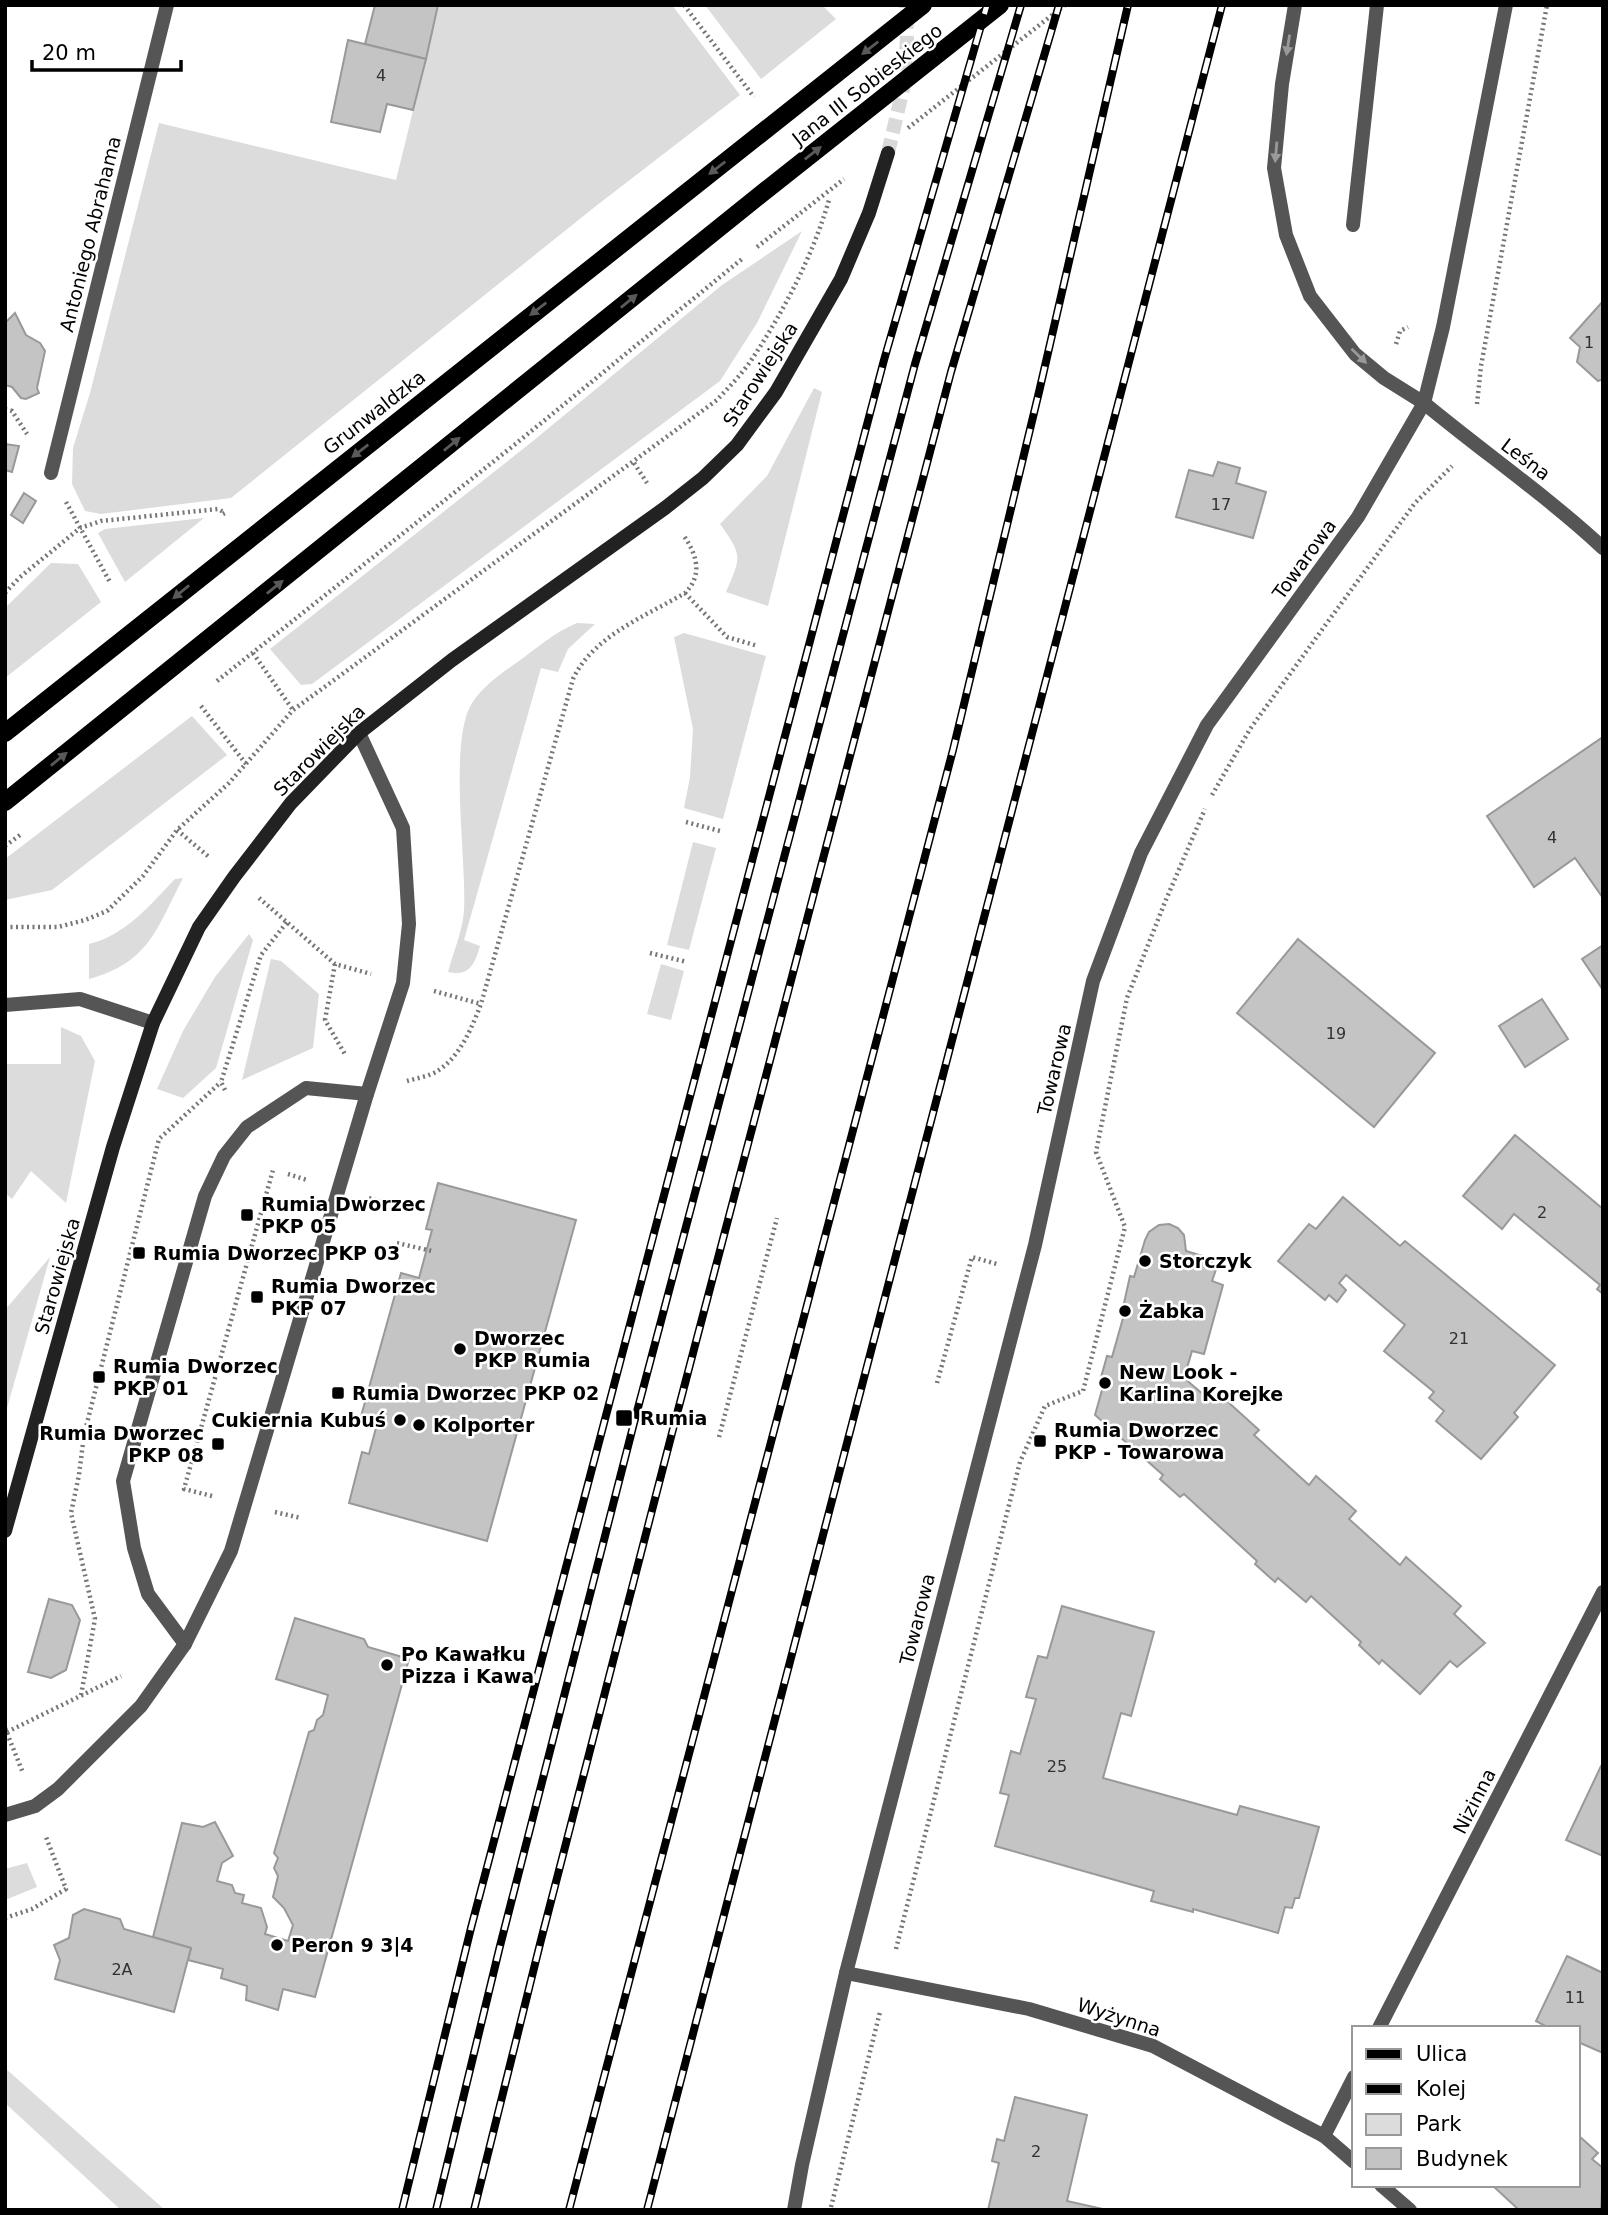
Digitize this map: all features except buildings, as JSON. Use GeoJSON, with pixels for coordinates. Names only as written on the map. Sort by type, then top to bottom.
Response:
{"type":"FeatureCollection","features":[{"type":"Feature","properties":{"kind":"main road","name":"Jana III Sobieskiego"},"geometry":{"type":"LineString","coordinates":[[770,126],[923,5]]}},
{"type":"Feature","properties":{"kind":"main road","name":"Jana III Sobieskiego"},"geometry":{"type":"LineString","coordinates":[[5,802],[1000,5]]}},
{"type":"Feature","properties":{"kind":"main road","name":"Grunwaldzka"},"geometry":{"type":"LineString","coordinates":[[5,733],[770,126]]}},
{"type":"Feature","properties":{"kind":"main road","name":"Starowiejska"},"geometry":{"type":"LineString","coordinates":[[5,1531],[113,1147],[153,1023],[199,927],[291,803],[359,733],[452,660],[665,508],[703,478],[737,445],[776,393],[841,279],[869,213],[888,153]]}},
{"type":"Feature","properties":{"kind":"street","name":"Antoniego Abrahama"},"geometry":{"type":"LineString","coordinates":[[51,473],[167,5]]}},
{"type":"Feature","properties":{"kind":"street","name":"Leśna"},"geometry":{"type":"LineString","coordinates":[[1295,5],[1282,84],[1274,169],[1286,235],[1310,296],[1355,354],[1384,378],[1424,403],[1474,445],[1569,516],[1603,548]]}},
{"type":"Feature","properties":{"kind":"street"},"geometry":{"type":"LineString","coordinates":[[1353,225],[1377,5]]}},
{"type":"Feature","properties":{"kind":"street","name":"Towarowa"},"geometry":{"type":"LineString","coordinates":[[794,2210],[846,1973],[1035,1245],[1093,981],[1141,853],[1207,725],[1358,517],[1424,403],[1443,327],[1506,5]]}},
{"type":"Feature","properties":{"kind":"street"},"geometry":{"type":"LineString","coordinates":[[5,1815],[35,1806],[58,1789],[141,1706],[185,1644],[232,1551],[367,1094],[403,983],[409,924],[403,828],[359,733]]}},
{"type":"Feature","properties":{"kind":"street"},"geometry":{"type":"LineString","coordinates":[[5,1005],[80,999],[153,1023]]}},
{"type":"Feature","properties":{"kind":"street"},"geometry":{"type":"LineString","coordinates":[[185,1644],[148,1594],[134,1548],[123,1481],[205,1196],[224,1156],[247,1126],[306,1088],[367,1094]]}},
{"type":"Feature","properties":{"kind":"street","name":"Nizinna"},"geometry":{"type":"LineString","coordinates":[[1380,2026],[1603,1592]]}},
{"type":"Feature","properties":{"kind":"street","name":"Wyżynna"},"geometry":{"type":"LineString","coordinates":[[846,1973],[1029,2009],[1153,2046],[1324,2136],[1352,2160]]}},
{"type":"Feature","properties":{"kind":"street"},"geometry":{"type":"LineString","coordinates":[[1324,2136],[1352,2081]]}},
{"type":"Feature","properties":{"kind":"street"},"geometry":{"type":"LineString","coordinates":[[1383,2187],[1410,2210]]}},
{"type":"Feature","properties":{"kind":"path"},"geometry":{"type":"LineString","coordinates":[[684,5],[755,97]]}},
{"type":"Feature","properties":{"kind":"path"},"geometry":{"type":"LineString","coordinates":[[831,2210],[1020,1462],[1045,1406],[1083,1391],[1125,1227],[1096,1152],[1127,998],[1207,803],[1250,729],[1415,503],[1474,445],[1481,366],[1547,5]]}},
{"type":"Feature","properties":{"kind":"path"},"geometry":{"type":"LineString","coordinates":[[5,927],[58,927],[107,911],[143,876],[177,831],[229,783],[293,710],[718,400],[751,360],[782,307],[818,237],[829,200]]}},
{"type":"Feature","properties":{"kind":"path"},"geometry":{"type":"LineString","coordinates":[[293,710],[253,653],[513,446],[750,252]]}},
{"type":"Feature","properties":{"kind":"path"},"geometry":{"type":"LineString","coordinates":[[634,463],[642,475]]}},
{"type":"Feature","properties":{"kind":"path"},"geometry":{"type":"LineString","coordinates":[[5,593],[79,527],[101,521],[218,509]]}},
{"type":"Feature","properties":{"kind":"path"},"geometry":{"type":"LineString","coordinates":[[439,1071],[458,1050],[472,1027],[481,1004],[573,679],[589,654],[692,586],[697,565],[687,541]]}},
{"type":"Feature","properties":{"kind":"path"},"geometry":{"type":"LineString","coordinates":[[685,593],[727,637],[758,646]]}},
{"type":"Feature","properties":{"kind":"path"},"geometry":{"type":"LineString","coordinates":[[201,706],[246,764]]}},
{"type":"Feature","properties":{"kind":"path"},"geometry":{"type":"LineString","coordinates":[[686,822],[720,831]]}},
{"type":"Feature","properties":{"kind":"path"},"geometry":{"type":"LineString","coordinates":[[177,831],[204,852]]}},
{"type":"Feature","properties":{"kind":"path"},"geometry":{"type":"LineString","coordinates":[[274,910],[335,964],[357,970]]}},
{"type":"Feature","properties":{"kind":"path"},"geometry":{"type":"LineString","coordinates":[[225,1090],[221,1082],[261,955],[287,922]]}},
{"type":"Feature","properties":{"kind":"path"},"geometry":{"type":"LineString","coordinates":[[650,953],[687,961]]}},
{"type":"Feature","properties":{"kind":"path"},"geometry":{"type":"LineString","coordinates":[[335,964],[325,1020],[367,1094]]}},
{"type":"Feature","properties":{"kind":"path"},"geometry":{"type":"LineString","coordinates":[[443,993],[481,1004]]}},
{"type":"Feature","properties":{"kind":"path"},"geometry":{"type":"LineString","coordinates":[[200,1493],[184,1489],[273,1170]]}},
{"type":"Feature","properties":{"kind":"path"},"geometry":{"type":"LineString","coordinates":[[719,1437],[777,1218]]}},
{"type":"Feature","properties":{"kind":"path"},"geometry":{"type":"LineString","coordinates":[[397,1243],[432,1251]]}},
{"type":"Feature","properties":{"kind":"path"},"geometry":{"type":"LineString","coordinates":[[937,1383],[972,1257]]}},
{"type":"Feature","properties":{"kind":"path"},"geometry":{"type":"LineString","coordinates":[[20,1766],[6,1730],[81,1695]]}},
{"type":"Feature","properties":{"kind":"path"},"geometry":{"type":"LineString","coordinates":[[5,1918],[32,1909],[66,1889],[52,1853]]}},
{"type":"Feature","properties":{"kind":"green space"},"geometry":{"type":"Polygon","coordinates":[[[439,5],[672,5],[740,95],[596,206],[231,498],[101,514],[85,511],[72,484],[73,448],[90,393],[159,123],[396,180],[439,5]]]}},
{"type":"Feature","properties":{"kind":"green space"},"geometry":{"type":"Polygon","coordinates":[[[705,5],[822,5],[836,19],[761,79],[705,5]]]}},
{"type":"Feature","properties":{"kind":"green space"},"geometry":{"type":"Polygon","coordinates":[[[802,231],[757,323],[720,381],[312,684],[301,685],[270,649],[533,441],[722,285],[802,231]]]}},
{"type":"Feature","properties":{"kind":"green space"},"geometry":{"type":"Polygon","coordinates":[[[814,388],[822,392],[768,606],[726,592],[735,571],[737,557],[733,543],[720,524],[767,476],[814,388]]]}},
{"type":"Feature","properties":{"kind":"green space"},"geometry":{"type":"Polygon","coordinates":[[[204,518],[125,582],[98,533],[105,529],[204,518]]]}},
{"type":"Feature","properties":{"kind":"green space"},"geometry":{"type":"Polygon","coordinates":[[[51,563],[78,564],[101,602],[5,678],[5,608],[51,563]]]}},
{"type":"Feature","properties":{"kind":"green space"},"geometry":{"type":"Polygon","coordinates":[[[577,623],[595,624],[568,649],[558,672],[541,668],[464,940],[480,946],[478,952],[466,971],[448,972],[464,910],[460,772],[465,721],[472,703],[494,680],[547,640],[577,623]]]}},
{"type":"Feature","properties":{"kind":"green space"},"geometry":{"type":"Polygon","coordinates":[[[684,633],[766,656],[723,819],[684,808],[690,777],[693,729],[674,637],[684,633]]]}},
{"type":"Feature","properties":{"kind":"green space"},"geometry":{"type":"Polygon","coordinates":[[[192,716],[227,755],[52,890],[5,900],[5,859],[192,716]]]}},
{"type":"Feature","properties":{"kind":"green space"},"geometry":{"type":"Polygon","coordinates":[[[693,842],[716,848],[689,950],[667,945],[693,842]]]}},
{"type":"Feature","properties":{"kind":"green space"},"geometry":{"type":"Polygon","coordinates":[[[183,878],[158,928],[138,953],[125,964],[89,979],[89,944],[126,927],[175,879],[183,878]]]}},
{"type":"Feature","properties":{"kind":"green space"},"geometry":{"type":"Polygon","coordinates":[[[249,934],[253,940],[216,1068],[183,1098],[157,1089],[183,1031],[215,977],[249,934]]]}},
{"type":"Feature","properties":{"kind":"green space"},"geometry":{"type":"Polygon","coordinates":[[[271,959],[281,961],[319,994],[313,1048],[242,1080],[271,959]]]}},
{"type":"Feature","properties":{"kind":"green space"},"geometry":{"type":"Polygon","coordinates":[[[661,964],[684,971],[671,1020],[647,1014],[661,964]]]}},
{"type":"Feature","properties":{"kind":"green space"},"geometry":{"type":"Polygon","coordinates":[[[61,1027],[81,1036],[95,1061],[66,1203],[31,1171],[12,1199],[5,1193],[5,1064],[61,1064],[61,1027]]]}},
{"type":"Feature","properties":{"kind":"green space"},"geometry":{"type":"Polygon","coordinates":[[[50,1257],[5,1415],[5,1310],[50,1257]]]}},
{"type":"Feature","properties":{"kind":"green space"},"geometry":{"type":"Polygon","coordinates":[[[27,1863],[37,1887],[5,1900],[5,1869],[27,1863]]]}},
{"type":"Feature","properties":{"kind":"green space"},"geometry":{"type":"Polygon","coordinates":[[[5,2068],[165,2210],[121,2210],[5,2103],[5,2068]]]}},
{"type":"Feature","properties":{"kind":"tunnel"},"geometry":{"type":"LineString","coordinates":[[888,153],[903,89],[907,39],[906,5]]}},
{"type":"Feature","properties":{"kind":"railway"},"geometry":{"type":"LineString","coordinates":[[402,2210],[471,1928],[884,360],[987,5]]}},
{"type":"Feature","properties":{"kind":"railway"},"geometry":{"type":"LineString","coordinates":[[436,2210],[500,1946],[635,1419],[915,364],[1021,5]]}},
{"type":"Feature","properties":{"kind":"railway"},"geometry":{"type":"LineString","coordinates":[[474,2210],[672,1433],[951,372],[1059,5]]}},
{"type":"Feature","properties":{"kind":"railway"},"geometry":{"type":"LineString","coordinates":[[569,2210],[953,750],[1128,5]]}},
{"type":"Feature","properties":{"kind":"railway"},"geometry":{"type":"LineString","coordinates":[[647,2210],[1222,5]]}},
{"type":"Feature","properties":{"kind":"place","name":"Rumia Dworzec PKP 05"},"geometry":{"type":"Point","coordinates":[247,1215]}},
{"type":"Feature","properties":{"kind":"place","name":"Rumia Dworzec PKP 03"},"geometry":{"type":"Point","coordinates":[139,1253]}},
{"type":"Feature","properties":{"kind":"place","name":"Storczyk"},"geometry":{"type":"Point","coordinates":[1145,1261]}},
{"type":"Feature","properties":{"kind":"place","name":"Rumia Dworzec PKP 07"},"geometry":{"type":"Point","coordinates":[257,1297]}},
{"type":"Feature","properties":{"kind":"place","name":"Żabka"},"geometry":{"type":"Point","coordinates":[1125,1311]}},
{"type":"Feature","properties":{"kind":"place","name":"Dworzec PKP Rumia"},"geometry":{"type":"Point","coordinates":[460,1349]}},
{"type":"Feature","properties":{"kind":"place","name":"Rumia Dworzec PKP 01"},"geometry":{"type":"Point","coordinates":[99,1377]}},
{"type":"Feature","properties":{"kind":"place","name":"New Look - Karlina Korejke"},"geometry":{"type":"Point","coordinates":[1105,1383]}},
{"type":"Feature","properties":{"kind":"place","name":"Rumia Dworzec PKP 02"},"geometry":{"type":"Point","coordinates":[338,1393]}},
{"type":"Feature","properties":{"kind":"place","name":"Rumia"},"geometry":{"type":"Point","coordinates":[624,1418]}},
{"type":"Feature","properties":{"kind":"place","name":"Cukiernia Kubuś"},"geometry":{"type":"Point","coordinates":[400,1420]}},
{"type":"Feature","properties":{"kind":"place","name":"Kolporter"},"geometry":{"type":"Point","coordinates":[419,1425]}},
{"type":"Feature","properties":{"kind":"place","name":"Rumia Dworzec PKP - Towarowa"},"geometry":{"type":"Point","coordinates":[1040,1441]}},
{"type":"Feature","properties":{"kind":"place","name":"Rumia Dworzec PKP 08"},"geometry":{"type":"Point","coordinates":[218,1444]}},
{"type":"Feature","properties":{"kind":"place","name":"Po Kawałku Pizza i Kawa"},"geometry":{"type":"Point","coordinates":[387,1665]}},
{"type":"Feature","properties":{"kind":"place","name":"Peron 9 3|4"},"geometry":{"type":"Point","coordinates":[277,1945]}}]}
